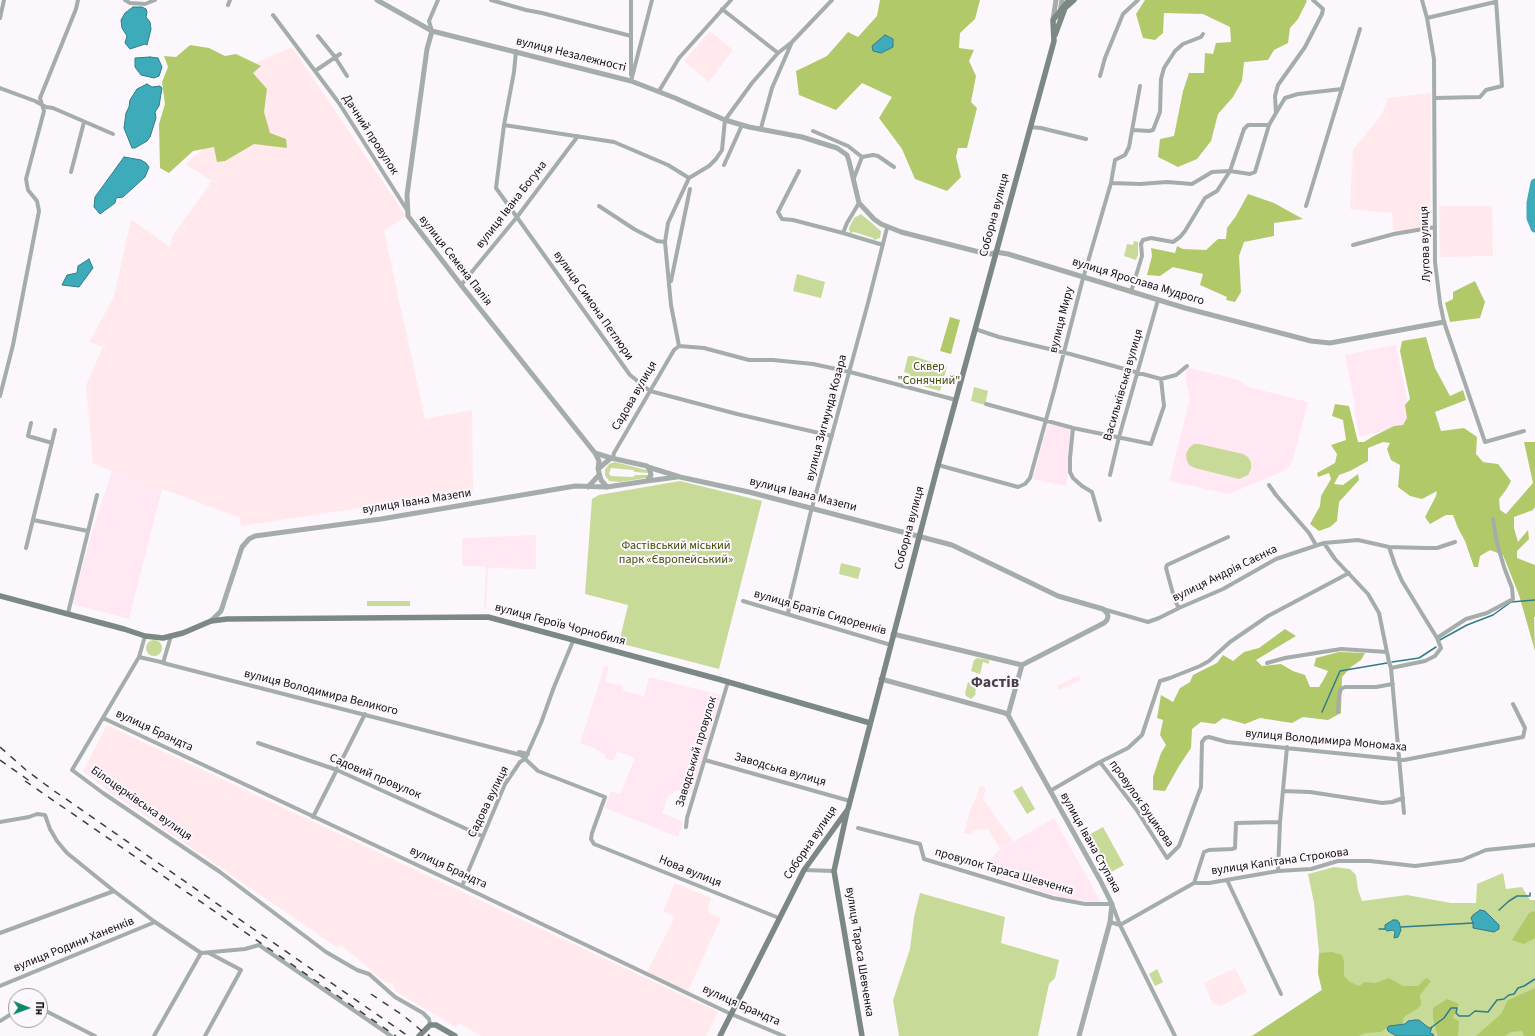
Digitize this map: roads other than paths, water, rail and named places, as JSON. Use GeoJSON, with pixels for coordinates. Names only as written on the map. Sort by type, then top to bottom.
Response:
{"type":"FeatureCollection","features":[{"type":"Feature","properties":{"kind":"main road"},"geometry":{"type":"LineString","coordinates":[[1053,20],[1069,0]]}},
{"type":"Feature","properties":{"kind":"main road"},"geometry":{"type":"LineString","coordinates":[[1054,41],[1062,10],[1074,0]]}},
{"type":"Feature","properties":{"kind":"main road","name":"Соборна вулиця"},"geometry":{"type":"LineString","coordinates":[[720,1036],[804,870],[848,808],[938,465],[1054,41],[1053,20]]}},
{"type":"Feature","properties":{"kind":"main road"},"geometry":{"type":"LineString","coordinates":[[0,596],[124,628],[145,636],[163,638],[211,621]]}},
{"type":"Feature","properties":{"kind":"main road","name":"вулиця Героїв Чорнобиля"},"geometry":{"type":"LineString","coordinates":[[211,621],[329,617],[488,617],[728,682],[870,723]]}},
{"type":"Feature","properties":{"kind":"main road"},"geometry":{"type":"LineString","coordinates":[[834,871],[848,808]]}},
{"type":"Feature","properties":{"kind":"main road","name":"вулиця Тараса Шевченка"},"geometry":{"type":"LineString","coordinates":[[834,871],[862,1036]]}},
{"type":"Feature","properties":{"kind":"main road"},"geometry":{"type":"LineString","coordinates":[[419,1036],[430,1025],[436,1025],[455,1036]]}},
{"type":"Feature","properties":{"kind":"street"},"geometry":{"type":"LineString","coordinates":[[0,18],[4,0]]}},
{"type":"Feature","properties":{"kind":"street"},"geometry":{"type":"LineString","coordinates":[[0,396],[13,345],[39,211],[37,201],[28,190],[26,179],[44,111],[40,102],[76,9],[78,0]]}},
{"type":"Feature","properties":{"kind":"street"},"geometry":{"type":"LineString","coordinates":[[125,0],[130,3],[145,4],[155,0]]}},
{"type":"Feature","properties":{"kind":"street","name":"вулиця Незалежності"},"geometry":{"type":"LineString","coordinates":[[377,0],[432,31],[631,81],[659,91],[725,120],[761,128]]}},
{"type":"Feature","properties":{"kind":"street","name":"вулиця Семена Палія"},"geometry":{"type":"LineString","coordinates":[[438,0],[429,21],[432,31],[426,56],[407,194],[407,210],[411,221],[595,453],[599,461],[599,472]]}},
{"type":"Feature","properties":{"kind":"street"},"geometry":{"type":"LineString","coordinates":[[491,0],[632,36]]}},
{"type":"Feature","properties":{"kind":"street"},"geometry":{"type":"LineString","coordinates":[[631,0],[631,81]]}},
{"type":"Feature","properties":{"kind":"street"},"geometry":{"type":"LineString","coordinates":[[631,81],[652,0]]}},
{"type":"Feature","properties":{"kind":"street"},"geometry":{"type":"LineString","coordinates":[[659,91],[679,58],[731,0]]}},
{"type":"Feature","properties":{"kind":"street"},"geometry":{"type":"LineString","coordinates":[[832,0],[792,42],[778,52],[752,83],[725,120],[723,144],[719,155],[709,166],[689,178],[668,223],[665,242],[671,305],[678,346],[704,348],[749,360],[773,360],[813,364],[850,372],[956,400]]}},
{"type":"Feature","properties":{"kind":"street"},"geometry":{"type":"LineString","coordinates":[[1057,0],[1057,7],[1062,10]]}},
{"type":"Feature","properties":{"kind":"street","name":"Соборна вулиця"},"geometry":{"type":"LineString","coordinates":[[1053,20],[1057,0]]}},
{"type":"Feature","properties":{"kind":"street"},"geometry":{"type":"LineString","coordinates":[[1062,0],[1062,10]]}},
{"type":"Feature","properties":{"kind":"street"},"geometry":{"type":"LineString","coordinates":[[1100,76],[1105,58],[1123,14],[1138,0]]}},
{"type":"Feature","properties":{"kind":"street"},"geometry":{"type":"LineString","coordinates":[[1276,113],[1275,96],[1278,85],[1305,47],[1322,14],[1323,9],[1313,0]]}},
{"type":"Feature","properties":{"kind":"street","name":"Лугова вулиця"},"geometry":{"type":"LineString","coordinates":[[1422,0],[1427,18],[1434,59],[1435,262],[1439,299],[1444,322],[1485,442],[1524,432]]}},
{"type":"Feature","properties":{"kind":"street"},"geometry":{"type":"LineString","coordinates":[[1427,18],[1495,1],[1502,86],[1486,90],[1480,97],[1435,98]]}},
{"type":"Feature","properties":{"kind":"street"},"geometry":{"type":"LineString","coordinates":[[722,9],[778,52]]}},
{"type":"Feature","properties":{"kind":"street","name":"Дачний провулок"},"geometry":{"type":"LineString","coordinates":[[273,15],[347,116],[407,210]]}},
{"type":"Feature","properties":{"kind":"street"},"geometry":{"type":"LineString","coordinates":[[1306,206],[1360,29]]}},
{"type":"Feature","properties":{"kind":"street"},"geometry":{"type":"LineString","coordinates":[[1133,130],[1153,130],[1160,112],[1161,79],[1164,68],[1179,47],[1190,40],[1201,37],[1203,34]]}},
{"type":"Feature","properties":{"kind":"street","name":"Дачний провулок"},"geometry":{"type":"LineString","coordinates":[[318,36],[335,57],[347,76]]}},
{"type":"Feature","properties":{"kind":"street"},"geometry":{"type":"LineString","coordinates":[[761,128],[772,88],[792,42]]}},
{"type":"Feature","properties":{"kind":"street","name":"вулиця Симона Петлюри"},"geometry":{"type":"LineString","coordinates":[[516,51],[496,188],[630,375],[650,391],[737,414],[832,436]]}},
{"type":"Feature","properties":{"kind":"street"},"geometry":{"type":"LineString","coordinates":[[315,71],[340,54]]}},
{"type":"Feature","properties":{"kind":"street","name":"вулиця Миру"},"geometry":{"type":"LineString","coordinates":[[938,465],[1018,487],[1025,484],[1030,478],[1083,276],[1111,183],[1115,160],[1121,158],[1127,151],[1133,130],[1140,86]]}},
{"type":"Feature","properties":{"kind":"street"},"geometry":{"type":"LineString","coordinates":[[0,88],[53,108],[113,134]]}},
{"type":"Feature","properties":{"kind":"street"},"geometry":{"type":"LineString","coordinates":[[1111,183],[1140,184],[1168,182],[1192,184],[1212,172],[1230,171],[1250,174],[1255,172],[1269,125],[1285,98],[1298,94],[1342,89]]}},
{"type":"Feature","properties":{"kind":"street"},"geometry":{"type":"LineString","coordinates":[[71,172],[84,122]]}},
{"type":"Feature","properties":{"kind":"street"},"geometry":{"type":"LineString","coordinates":[[504,125],[614,142],[668,166],[689,178]]}},
{"type":"Feature","properties":{"kind":"street"},"geometry":{"type":"LineString","coordinates":[[724,165],[742,125]]}},
{"type":"Feature","properties":{"kind":"street"},"geometry":{"type":"LineString","coordinates":[[1130,292],[1142,256],[1141,244],[1143,240],[1151,238],[1173,242],[1176,241],[1185,231],[1204,198],[1217,191],[1230,171],[1244,128],[1248,125],[1269,125]]}},
{"type":"Feature","properties":{"kind":"street","name":"вулиця Ярослава Мудрого"},"geometry":{"type":"LineString","coordinates":[[761,128],[817,141],[837,148],[850,161],[853,181],[859,203],[874,219],[887,228],[983,253],[991,254],[996,252],[1014,256],[1158,300],[1320,343],[1330,343],[1444,322]]}},
{"type":"Feature","properties":{"kind":"street"},"geometry":{"type":"LineString","coordinates":[[1030,128],[1041,128],[1086,139]]}},
{"type":"Feature","properties":{"kind":"street"},"geometry":{"type":"LineString","coordinates":[[813,131],[848,146],[862,157],[873,155],[878,156],[894,167]]}},
{"type":"Feature","properties":{"kind":"street","name":"вулиця Івана Богуна"},"geometry":{"type":"LineString","coordinates":[[461,285],[517,217],[578,136]]}},
{"type":"Feature","properties":{"kind":"street"},"geometry":{"type":"LineString","coordinates":[[853,181],[862,157]]}},
{"type":"Feature","properties":{"kind":"street"},"geometry":{"type":"LineString","coordinates":[[799,171],[778,212],[782,219],[793,220],[883,245]]}},
{"type":"Feature","properties":{"kind":"street"},"geometry":{"type":"LineString","coordinates":[[670,286],[690,189]]}},
{"type":"Feature","properties":{"kind":"street"},"geometry":{"type":"LineString","coordinates":[[843,233],[849,219],[859,203]]}},
{"type":"Feature","properties":{"kind":"street"},"geometry":{"type":"LineString","coordinates":[[599,206],[634,229],[657,241],[665,242]]}},
{"type":"Feature","properties":{"kind":"street"},"geometry":{"type":"LineString","coordinates":[[1353,245],[1394,234],[1435,227]]}},
{"type":"Feature","properties":{"kind":"street","name":"вулиця Зигмунда Козара"},"geometry":{"type":"LineString","coordinates":[[788,614],[790,598],[812,509],[850,372],[887,228]]}},
{"type":"Feature","properties":{"kind":"street","name":"Васильківська вулиця"},"geometry":{"type":"LineString","coordinates":[[1110,476],[1119,437],[1158,300]]}},
{"type":"Feature","properties":{"kind":"street"},"geometry":{"type":"LineString","coordinates":[[975,329],[1161,379],[1176,375],[1187,366]]}},
{"type":"Feature","properties":{"kind":"street","name":"Садова вулиця"},"geometry":{"type":"LineString","coordinates":[[612,458],[674,350],[678,346]]}},
{"type":"Feature","properties":{"kind":"street"},"geometry":{"type":"LineString","coordinates":[[986,404],[1073,428],[1151,444],[1164,406],[1161,379]]}},
{"type":"Feature","properties":{"kind":"street"},"geometry":{"type":"LineString","coordinates":[[31,423],[28,436],[52,443]]}},
{"type":"Feature","properties":{"kind":"street"},"geometry":{"type":"LineString","coordinates":[[1073,428],[1070,472],[1073,478],[1092,492],[1100,520]]}},
{"type":"Feature","properties":{"kind":"street"},"geometry":{"type":"LineString","coordinates":[[26,548],[55,430]]}},
{"type":"Feature","properties":{"kind":"street"},"geometry":{"type":"LineString","coordinates":[[588,487],[612,458],[595,453]]}},
{"type":"Feature","properties":{"kind":"street","name":"вулиця Івана Мазепи"},"geometry":{"type":"LineString","coordinates":[[612,458],[680,477],[749,492],[919,536]]}},
{"type":"Feature","properties":{"kind":"street"},"geometry":{"type":"LineString","coordinates":[[647,481],[651,475],[648,467]]}},
{"type":"Feature","properties":{"kind":"street"},"geometry":{"type":"LineString","coordinates":[[599,472],[607,487]]}},
{"type":"Feature","properties":{"kind":"street","name":"вулиця Івана Мазепи"},"geometry":{"type":"LineString","coordinates":[[211,621],[221,611],[242,547],[249,539],[255,536],[381,519],[575,486],[607,487],[680,477]]}},
{"type":"Feature","properties":{"kind":"street"},"geometry":{"type":"LineString","coordinates":[[1270,485],[1276,495],[1310,533],[1316,545]]}},
{"type":"Feature","properties":{"kind":"street"},"geometry":{"type":"LineString","coordinates":[[68,613],[98,495]]}},
{"type":"Feature","properties":{"kind":"street"},"geometry":{"type":"LineString","coordinates":[[1437,638],[1466,619],[1487,613],[1513,599],[1512,588],[1497,543],[1493,519]]}},
{"type":"Feature","properties":{"kind":"street"},"geometry":{"type":"LineString","coordinates":[[33,520],[88,531]]}},
{"type":"Feature","properties":{"kind":"street","name":"вулиця Андрія Саєнка"},"geometry":{"type":"LineString","coordinates":[[919,536],[952,545],[1058,596],[1148,622],[1223,589],[1276,559],[1316,545],[1358,540],[1389,547],[1437,548],[1455,542]]}},
{"type":"Feature","properties":{"kind":"street"},"geometry":{"type":"LineString","coordinates":[[1179,608],[1175,602],[1166,568],[1167,565],[1228,537]]}},
{"type":"Feature","properties":{"kind":"street"},"geometry":{"type":"LineString","coordinates":[[1324,543],[1335,559],[1368,594],[1379,613],[1391,668],[1398,759],[1404,812]]}},
{"type":"Feature","properties":{"kind":"street"},"geometry":{"type":"LineString","coordinates":[[1389,547],[1402,581],[1437,638],[1441,648],[1435,656],[1425,661],[1391,668]]}},
{"type":"Feature","properties":{"kind":"street"},"geometry":{"type":"LineString","coordinates":[[1050,790],[1128,748],[1142,736],[1160,681],[1200,666],[1209,661],[1230,642],[1268,616],[1349,573]]}},
{"type":"Feature","properties":{"kind":"street","name":"вулиця Братів Сидоренків"},"geometry":{"type":"LineString","coordinates":[[743,601],[891,645]]}},
{"type":"Feature","properties":{"kind":"street"},"geometry":{"type":"LineString","coordinates":[[894,634],[1022,665],[1104,623],[1108,616],[1103,609]]}},
{"type":"Feature","properties":{"kind":"street","name":"Білоцерківська вулиця"},"geometry":{"type":"LineString","coordinates":[[145,636],[139,656],[72,770],[103,793],[220,872],[326,952],[357,970],[369,974],[395,997],[429,1019],[430,1025]]}},
{"type":"Feature","properties":{"kind":"street"},"geometry":{"type":"LineString","coordinates":[[163,663],[171,636]]}},
{"type":"Feature","properties":{"kind":"street","name":"Садова вулиця"},"geometry":{"type":"LineString","coordinates":[[462,886],[505,784],[520,762],[526,759],[542,723],[554,687],[574,641]]}},
{"type":"Feature","properties":{"kind":"street"},"geometry":{"type":"LineString","coordinates":[[1266,663],[1285,658],[1341,649],[1387,652]]}},
{"type":"Feature","properties":{"kind":"street","name":"вулиця Володимира Великого"},"geometry":{"type":"LineString","coordinates":[[139,656],[521,755],[538,771],[605,796],[592,833],[591,839],[594,844]]}},
{"type":"Feature","properties":{"kind":"street"},"geometry":{"type":"LineString","coordinates":[[882,679],[1008,715],[1022,665]]}},
{"type":"Feature","properties":{"kind":"street","name":"Заводський провулок"},"geometry":{"type":"LineString","coordinates":[[686,827],[687,818],[728,682]]}},
{"type":"Feature","properties":{"kind":"street"},"geometry":{"type":"LineString","coordinates":[[1338,712],[1339,695],[1341,689],[1345,687],[1376,687],[1393,684]]}},
{"type":"Feature","properties":{"kind":"street","name":"вулиця Володимира Мономаха"},"geometry":{"type":"LineString","coordinates":[[1167,858],[1179,846],[1201,787],[1202,742],[1205,738],[1209,737],[1227,742],[1404,760],[1523,737],[1525,728],[1513,704]]}},
{"type":"Feature","properties":{"kind":"street"},"geometry":{"type":"LineString","coordinates":[[313,817],[365,714]]}},
{"type":"Feature","properties":{"kind":"street","name":"вулиця Івана Ступака"},"geometry":{"type":"LineString","coordinates":[[1008,715],[1112,904],[1110,922],[1079,1036]]}},
{"type":"Feature","properties":{"kind":"street","name":"вулиця Брандта"},"geometry":{"type":"LineString","coordinates":[[103,718],[731,1014],[784,1036]]}},
{"type":"Feature","properties":{"kind":"street","name":"Садовий провулок"},"geometry":{"type":"LineString","coordinates":[[258,743],[337,770],[482,836]]}},
{"type":"Feature","properties":{"kind":"street"},"geometry":{"type":"LineString","coordinates":[[1278,871],[1280,822],[1287,747]]}},
{"type":"Feature","properties":{"kind":"street","name":"вулиця Володимира Великого"},"geometry":{"type":"LineString","coordinates":[[498,748],[528,754]]}},
{"type":"Feature","properties":{"kind":"street","name":"Заводська вулиця"},"geometry":{"type":"LineString","coordinates":[[705,760],[850,801]]}},
{"type":"Feature","properties":{"kind":"street","name":"провулок Буцикова"},"geometry":{"type":"LineString","coordinates":[[1100,762],[1136,809],[1167,858]]}},
{"type":"Feature","properties":{"kind":"street"},"geometry":{"type":"LineString","coordinates":[[1283,791],[1310,792],[1382,803],[1392,802],[1403,798]]}},
{"type":"Feature","properties":{"kind":"street"},"geometry":{"type":"LineString","coordinates":[[0,822],[29,817],[37,814],[45,814],[50,829],[57,841],[67,853],[155,922],[202,953],[260,946],[391,1036]]}},
{"type":"Feature","properties":{"kind":"street","name":"вулиця Капітана Строкова"},"geometry":{"type":"LineString","coordinates":[[1194,883],[1204,852],[1209,850],[1235,848],[1236,823],[1280,822]]}},
{"type":"Feature","properties":{"kind":"street","name":"провулок Тараса Шевченка"},"geometry":{"type":"LineString","coordinates":[[858,828],[920,844],[924,859],[1053,898],[1085,904],[1112,904]]}},
{"type":"Feature","properties":{"kind":"street","name":"Нова вулиця"},"geometry":{"type":"LineString","coordinates":[[594,844],[779,918]]}},
{"type":"Feature","properties":{"kind":"street","name":"вулиця Капітана Строкова"},"geometry":{"type":"LineString","coordinates":[[1120,925],[1194,883],[1209,883],[1278,871],[1311,869],[1338,861],[1370,861],[1415,866],[1462,860],[1486,850],[1535,845]]}},
{"type":"Feature","properties":{"kind":"street"},"geometry":{"type":"LineString","coordinates":[[804,870],[834,871]]}},
{"type":"Feature","properties":{"kind":"street"},"geometry":{"type":"LineString","coordinates":[[1227,880],[1281,994]]}},
{"type":"Feature","properties":{"kind":"street"},"geometry":{"type":"LineString","coordinates":[[0,933],[114,891]]}},
{"type":"Feature","properties":{"kind":"street"},"geometry":{"type":"LineString","coordinates":[[1112,904],[1120,925],[1175,1036]]}},
{"type":"Feature","properties":{"kind":"street","name":"вулиця Родини Ханенків"},"geometry":{"type":"LineString","coordinates":[[0,986],[155,922]]}},
{"type":"Feature","properties":{"kind":"street"},"geometry":{"type":"LineString","coordinates":[[1110,922],[1120,925]]}},
{"type":"Feature","properties":{"kind":"street"},"geometry":{"type":"LineString","coordinates":[[154,1036],[202,953]]}},
{"type":"Feature","properties":{"kind":"street"},"geometry":{"type":"LineString","coordinates":[[205,1036],[241,970],[209,953]]}},
{"type":"Feature","properties":{"kind":"street"},"geometry":{"type":"LineString","coordinates":[[48,1012],[95,1036]]}},
{"type":"Feature","properties":{"kind":"water"},"geometry":{"type":"Polygon","coordinates":[[[133,7],[142,7],[146,9],[146,17],[150,22],[151,29],[147,45],[145,44],[130,49],[125,43],[127,36],[122,28],[121,20],[125,13],[133,7]]]}},
{"type":"Feature","properties":{"kind":"water"},"geometry":{"type":"Polygon","coordinates":[[[885,35],[893,39],[893,47],[881,53],[873,51],[872,46],[885,35]]]}},
{"type":"Feature","properties":{"kind":"water"},"geometry":{"type":"Polygon","coordinates":[[[135,58],[158,58],[162,67],[159,76],[154,78],[141,75],[135,67],[135,58]]]}},
{"type":"Feature","properties":{"kind":"water"},"geometry":{"type":"Polygon","coordinates":[[[147,84],[152,87],[160,86],[162,88],[159,106],[155,112],[156,118],[150,137],[147,141],[135,148],[132,148],[124,128],[126,113],[130,100],[137,89],[147,84]]]}},
{"type":"Feature","properties":{"kind":"water"},"geometry":{"type":"Polygon","coordinates":[[[124,157],[141,160],[146,163],[149,167],[145,177],[123,197],[116,198],[115,203],[100,214],[94,207],[95,197],[124,157]]]}},
{"type":"Feature","properties":{"kind":"water"},"geometry":{"type":"Polygon","coordinates":[[[89,259],[93,268],[79,287],[62,285],[67,275],[77,273],[78,266],[89,259]]]}},
{"type":"Feature","properties":{"kind":"water"},"geometry":{"type":"Polygon","coordinates":[[[1480,910],[1485,911],[1499,925],[1499,929],[1494,932],[1473,928],[1471,918],[1480,910]]]}},
{"type":"Feature","properties":{"kind":"water"},"geometry":{"type":"Polygon","coordinates":[[[1393,920],[1397,920],[1399,922],[1401,930],[1398,937],[1394,938],[1395,932],[1393,930],[1387,931],[1385,929],[1385,925],[1393,920]]]}},
{"type":"Feature","properties":{"kind":"water"},"geometry":{"type":"Polygon","coordinates":[[[1419,1020],[1429,1028],[1432,1027],[1430,1033],[1434,1036],[1396,1036],[1388,1031],[1387,1028],[1389,1026],[1405,1024],[1408,1021],[1419,1020]]]}},
{"type":"Feature","properties":{"kind":"waterway"},"geometry":{"type":"LineString","coordinates":[[1535,183],[1531,203],[1531,218],[1535,228]]}},
{"type":"Feature","properties":{"kind":"waterway"},"geometry":{"type":"LineString","coordinates":[[1438,641],[1467,625],[1493,615],[1511,602],[1535,600]]}},
{"type":"Feature","properties":{"kind":"waterway"},"geometry":{"type":"LineString","coordinates":[[1392,662],[1419,658],[1436,647]]}},
{"type":"Feature","properties":{"kind":"waterway"},"geometry":{"type":"LineString","coordinates":[[1322,712],[1340,671],[1387,663]]}},
{"type":"Feature","properties":{"kind":"waterway"},"geometry":{"type":"LineString","coordinates":[[1499,910],[1517,896],[1530,896],[1530,893]]}},
{"type":"Feature","properties":{"kind":"waterway"},"geometry":{"type":"LineString","coordinates":[[1401,927],[1473,923]]}},
{"type":"Feature","properties":{"kind":"waterway"},"geometry":{"type":"LineString","coordinates":[[1379,929],[1385,929]]}},
{"type":"Feature","properties":{"kind":"waterway"},"geometry":{"type":"LineString","coordinates":[[1432,1027],[1444,1018],[1451,1008],[1457,1008],[1456,1013],[1459,1016],[1469,1016],[1475,1011],[1488,1012],[1497,1000],[1504,999],[1509,995],[1514,994],[1518,988],[1535,979]]}},
{"type":"Feature","properties":{"kind":"railway"},"geometry":{"type":"LineString","coordinates":[[0,747],[26,770],[50,788],[408,1036]]}},
{"type":"Feature","properties":{"kind":"railway"},"geometry":{"type":"LineString","coordinates":[[0,760],[31,782]]}},
{"type":"Feature","properties":{"kind":"railway"},"geometry":{"type":"LineString","coordinates":[[25,781],[396,1036]]}},
{"type":"Feature","properties":{"kind":"railway"},"geometry":{"type":"LineString","coordinates":[[371,994],[404,1016],[430,1036]]}},
{"type":"Feature","properties":{"kind":"district","name":"Фастів"},"geometry":{"type":"Point","coordinates":[995,683]}},
{"type":"Feature","properties":{"kind":"park label","name":"Сквер \"Сонячний\""},"geometry":{"type":"Point","coordinates":[929,374]}},
{"type":"Feature","properties":{"kind":"park label","name":"Фастівський міський парк «Європейський»"},"geometry":{"type":"Point","coordinates":[676,553]}}]}
